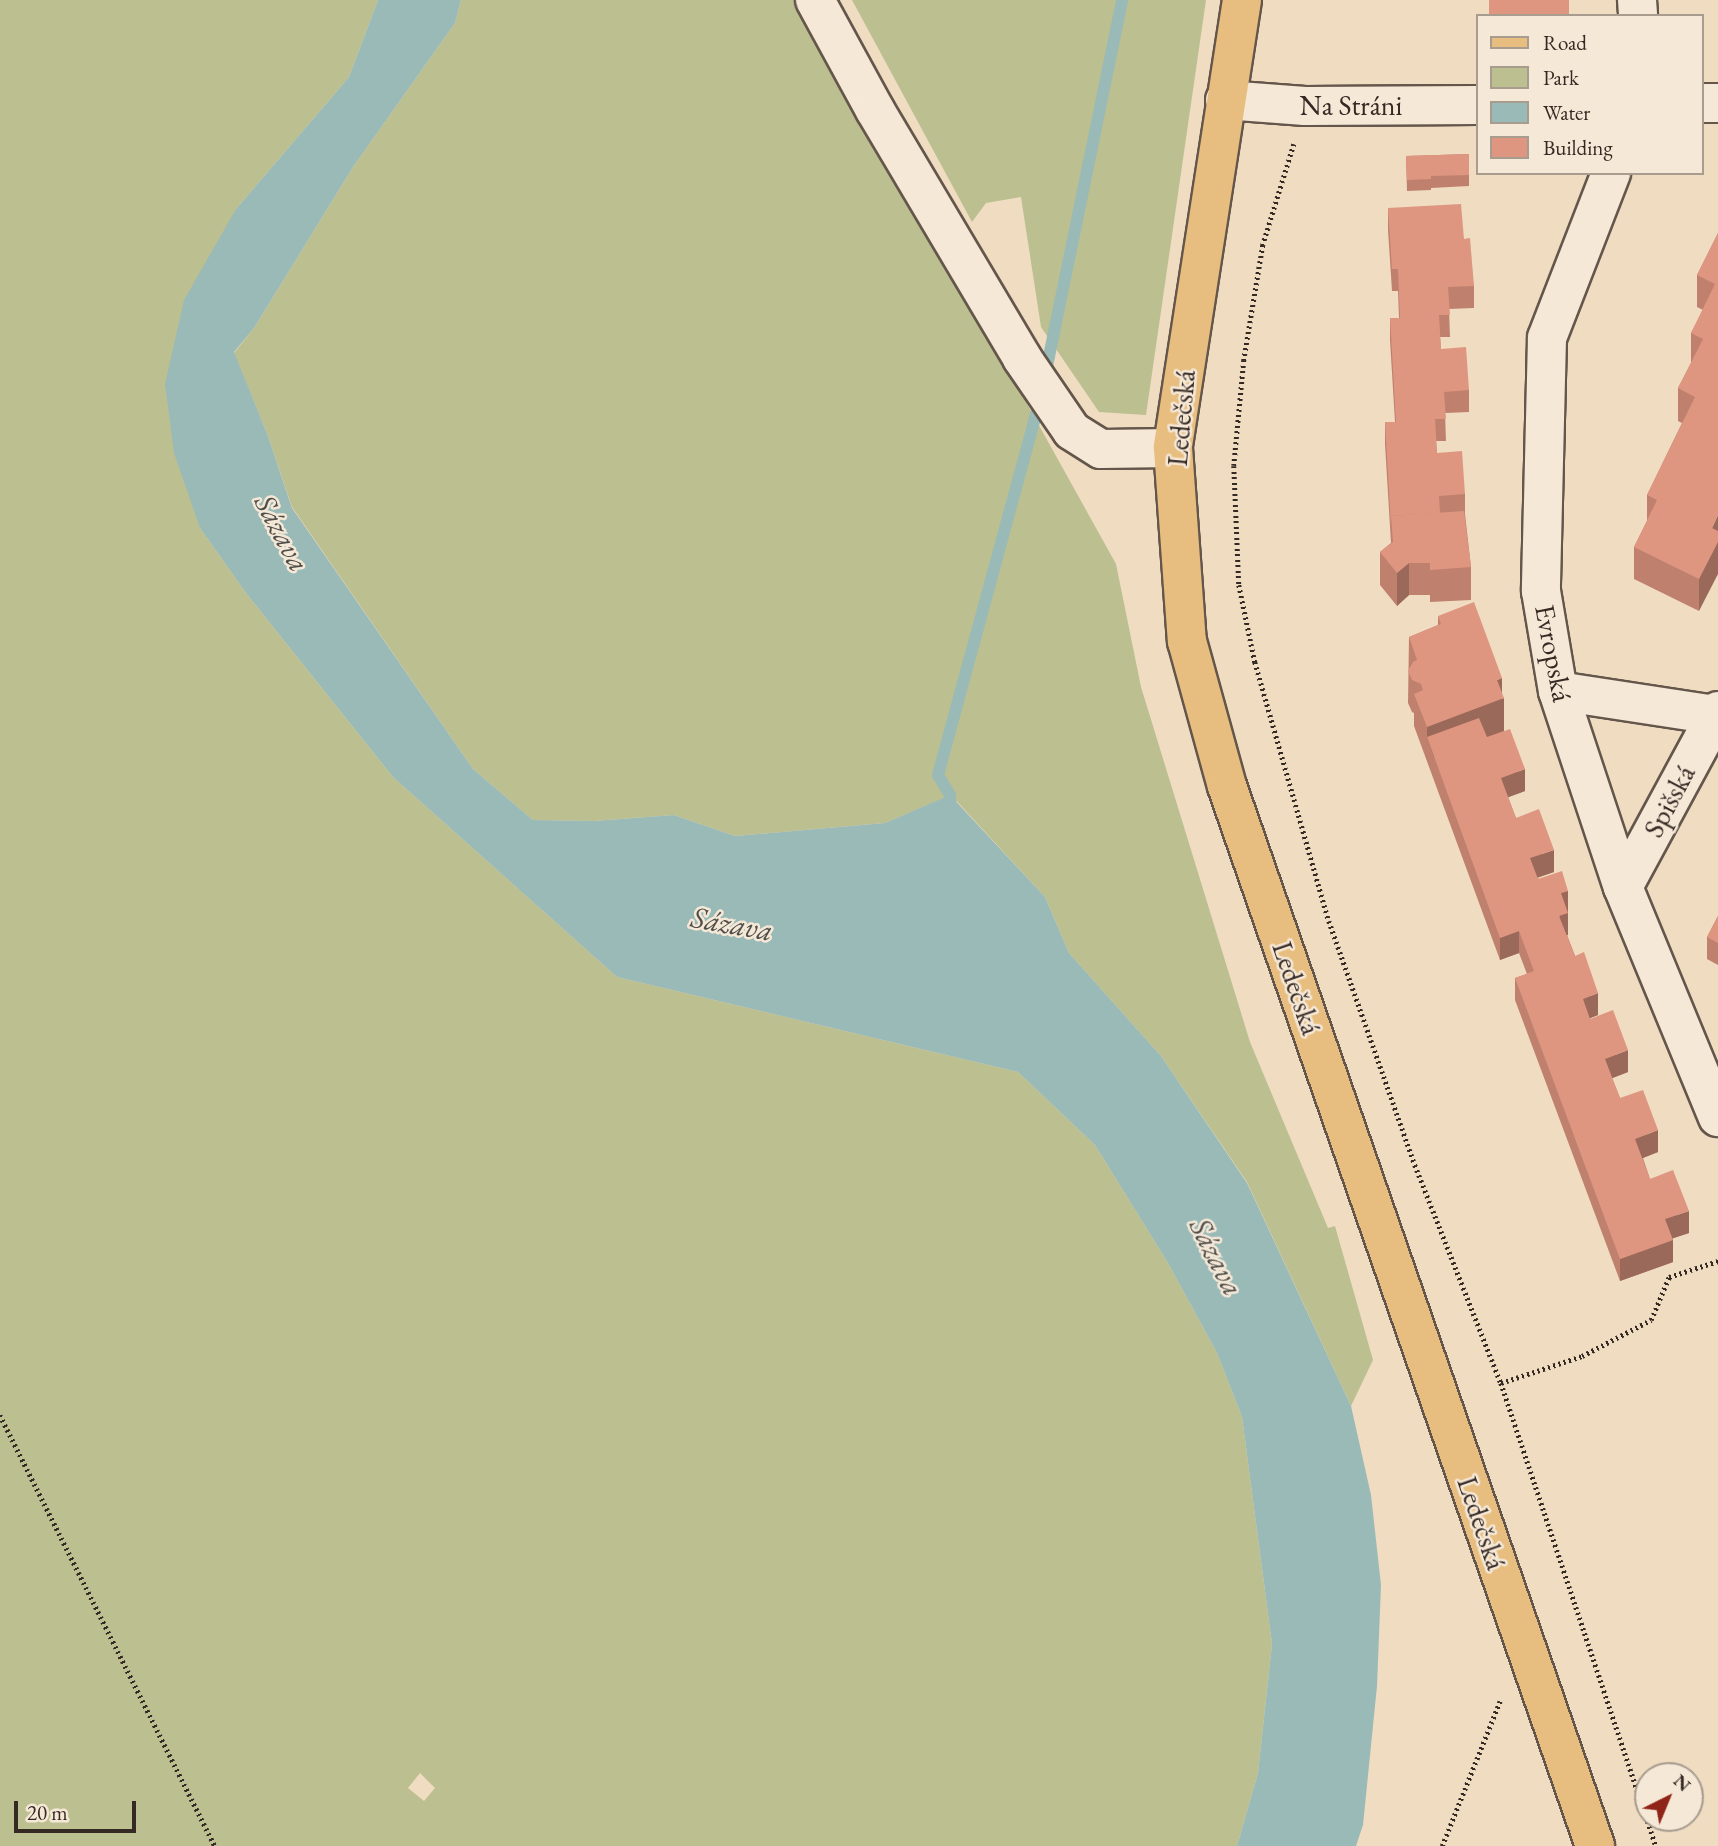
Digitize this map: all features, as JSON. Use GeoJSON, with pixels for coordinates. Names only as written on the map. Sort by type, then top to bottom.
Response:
{"type":"FeatureCollection","features":[{"type":"Feature","properties":{"kind":"main road","name":"Ledečská"},"geometry":{"type":"LineString","coordinates":[[1242,0],[1173,448],[1187,641],[1227,786],[1595,1846]]}},
{"type":"Feature","properties":{"kind":"street"},"geometry":{"type":"LineString","coordinates":[[815,0],[875,110],[1022,358],[1072,431],[1101,449],[1173,448]]}},
{"type":"Feature","properties":{"kind":"street","name":"Na Stráni"},"geometry":{"type":"LineString","coordinates":[[1225,100],[1305,106],[1476,105]]}},
{"type":"Feature","properties":{"kind":"street","name":"Evropská"},"geometry":{"type":"LineString","coordinates":[[1610,175],[1547,338],[1541,591],[1558,691],[1623,887],[1718,1117]]}},
{"type":"Feature","properties":{"kind":"street","name":"Spišská"},"geometry":{"type":"LineString","coordinates":[[1558,691],[1716,713],[1623,887]]}},
{"type":"Feature","properties":{"kind":"path"},"geometry":{"type":"LineString","coordinates":[[1305,106],[1263,244],[1244,360],[1234,466],[1239,585],[1255,662],[1329,921],[1415,1165],[1500,1383],[1656,1846]]}},
{"type":"Feature","properties":{"kind":"path"},"geometry":{"type":"LineString","coordinates":[[1500,1383],[1582,1356],[1651,1320],[1670,1277],[1718,1261]]}},
{"type":"Feature","properties":{"kind":"path"},"geometry":{"type":"LineString","coordinates":[[0,1415],[215,1846]]}},
{"type":"Feature","properties":{"kind":"path"},"geometry":{"type":"LineString","coordinates":[[1441,1846],[1524,1643]]}},
{"type":"Feature","properties":{"kind":"green space"},"geometry":{"type":"Polygon","coordinates":[[[0,0],[378,0],[349,77],[236,209],[200,528],[246,593],[393,777],[617,977],[1018,1072],[1095,1145],[1168,1263],[1217,1353],[1242,1417],[1272,1644],[1258,1773],[1237,1846],[0,1846],[0,0]],[[420,1773],[408,1788],[424,1801],[435,1788],[420,1773]]]}},
{"type":"Feature","properties":{"kind":"green space"},"geometry":{"type":"Polygon","coordinates":[[[461,0],[797,0],[905,184],[1116,564],[1141,687],[1250,1042],[1328,1228],[1335,1226],[1373,1360],[1351,1406],[1247,1182],[1161,1056],[1069,953],[1045,897],[951,795],[885,823],[735,836],[674,815],[594,821],[533,820],[473,769],[292,507],[268,436],[234,353],[254,328],[353,167],[455,23],[461,0]]]}},
{"type":"Feature","properties":{"kind":"green space"},"geometry":{"type":"Polygon","coordinates":[[[852,0],[1206,0],[1146,415],[1099,412],[1041,327],[1021,197],[986,203],[972,222],[852,0]]]}},
{"type":"Feature","properties":{"kind":"water","name":"Sázava"},"geometry":{"type":"Polygon","coordinates":[[[378,0],[461,0],[455,23],[353,167],[254,328],[234,352],[268,436],[292,508],[473,769],[533,820],[594,821],[674,815],[735,836],[885,823],[950,795],[1045,897],[1069,953],[1161,1056],[1247,1183],[1351,1406],[1371,1495],[1381,1585],[1377,1686],[1363,1825],[1356,1846],[1237,1846],[1258,1773],[1272,1644],[1242,1417],[1217,1353],[1168,1263],[1095,1145],[1018,1072],[617,977],[393,777],[246,593],[200,528],[174,453],[165,384],[184,300],[236,209],[349,77],[378,0]]]}},
{"type":"Feature","properties":{"kind":"building"},"geometry":{"type":"Polygon","coordinates":[[[1489,0],[1569,0],[1569,14],[1489,14],[1489,0]]]}},
{"type":"Feature","properties":{"kind":"building"},"geometry":{"type":"Polygon","coordinates":[[[1469,154],[1469,175],[1407,180],[1406,156],[1469,154]]]}},
{"type":"Feature","properties":{"kind":"building"},"geometry":{"type":"Polygon","coordinates":[[[1461,204],[1464,239],[1470,238],[1474,286],[1448,287],[1450,315],[1439,315],[1441,349],[1466,347],[1469,390],[1444,392],[1446,419],[1435,419],[1437,453],[1462,451],[1465,494],[1439,496],[1440,513],[1391,516],[1391,526],[1385,422],[1396,422],[1390,318],[1400,318],[1398,269],[1392,269],[1388,208],[1461,204]]]}},
{"type":"Feature","properties":{"kind":"building"},"geometry":{"type":"Polygon","coordinates":[[[1718,233],[1718,515],[1712,528],[1718,531],[1718,542],[1699,579],[1634,547],[1657,500],[1647,495],[1695,397],[1678,388],[1703,339],[1691,333],[1715,284],[1697,275],[1718,233]]]}},
{"type":"Feature","properties":{"kind":"building"},"geometry":{"type":"Polygon","coordinates":[[[1464,511],[1471,567],[1430,570],[1430,563],[1409,563],[1397,573],[1380,552],[1393,542],[1391,516],[1464,511]]]}},
{"type":"Feature","properties":{"kind":"building"},"geometry":{"type":"Polygon","coordinates":[[[1474,602],[1502,678],[1497,680],[1504,698],[1427,727],[1414,694],[1423,690],[1421,684],[1412,680],[1408,671],[1417,660],[1409,637],[1441,624],[1438,616],[1474,602]]]}},
{"type":"Feature","properties":{"kind":"building"},"geometry":{"type":"Polygon","coordinates":[[[1479,718],[1487,737],[1510,729],[1525,769],[1501,778],[1516,818],[1539,809],[1554,850],[1530,858],[1538,879],[1562,871],[1568,891],[1561,893],[1568,913],[1559,916],[1575,956],[1584,952],[1598,993],[1583,999],[1590,1019],[1613,1010],[1628,1050],[1605,1059],[1620,1098],[1643,1090],[1658,1130],[1635,1139],[1650,1179],[1673,1170],[1689,1211],[1665,1219],[1673,1240],[1620,1259],[1515,978],[1534,971],[1519,931],[1500,938],[1427,737],[1479,718]]]}},
{"type":"Feature","properties":{"kind":"building"},"geometry":{"type":"Polygon","coordinates":[[[1718,916],[1718,943],[1707,937],[1718,916]]]}},
{"type":"Feature","properties":{"kind":"waterway"},"geometry":{"type":"LineString","coordinates":[[1045,376],[1122,0]]}},
{"type":"Feature","properties":{"kind":"waterway"},"geometry":{"type":"LineString","coordinates":[[951,810],[950,795],[938,775],[1040,400]]}}]}
